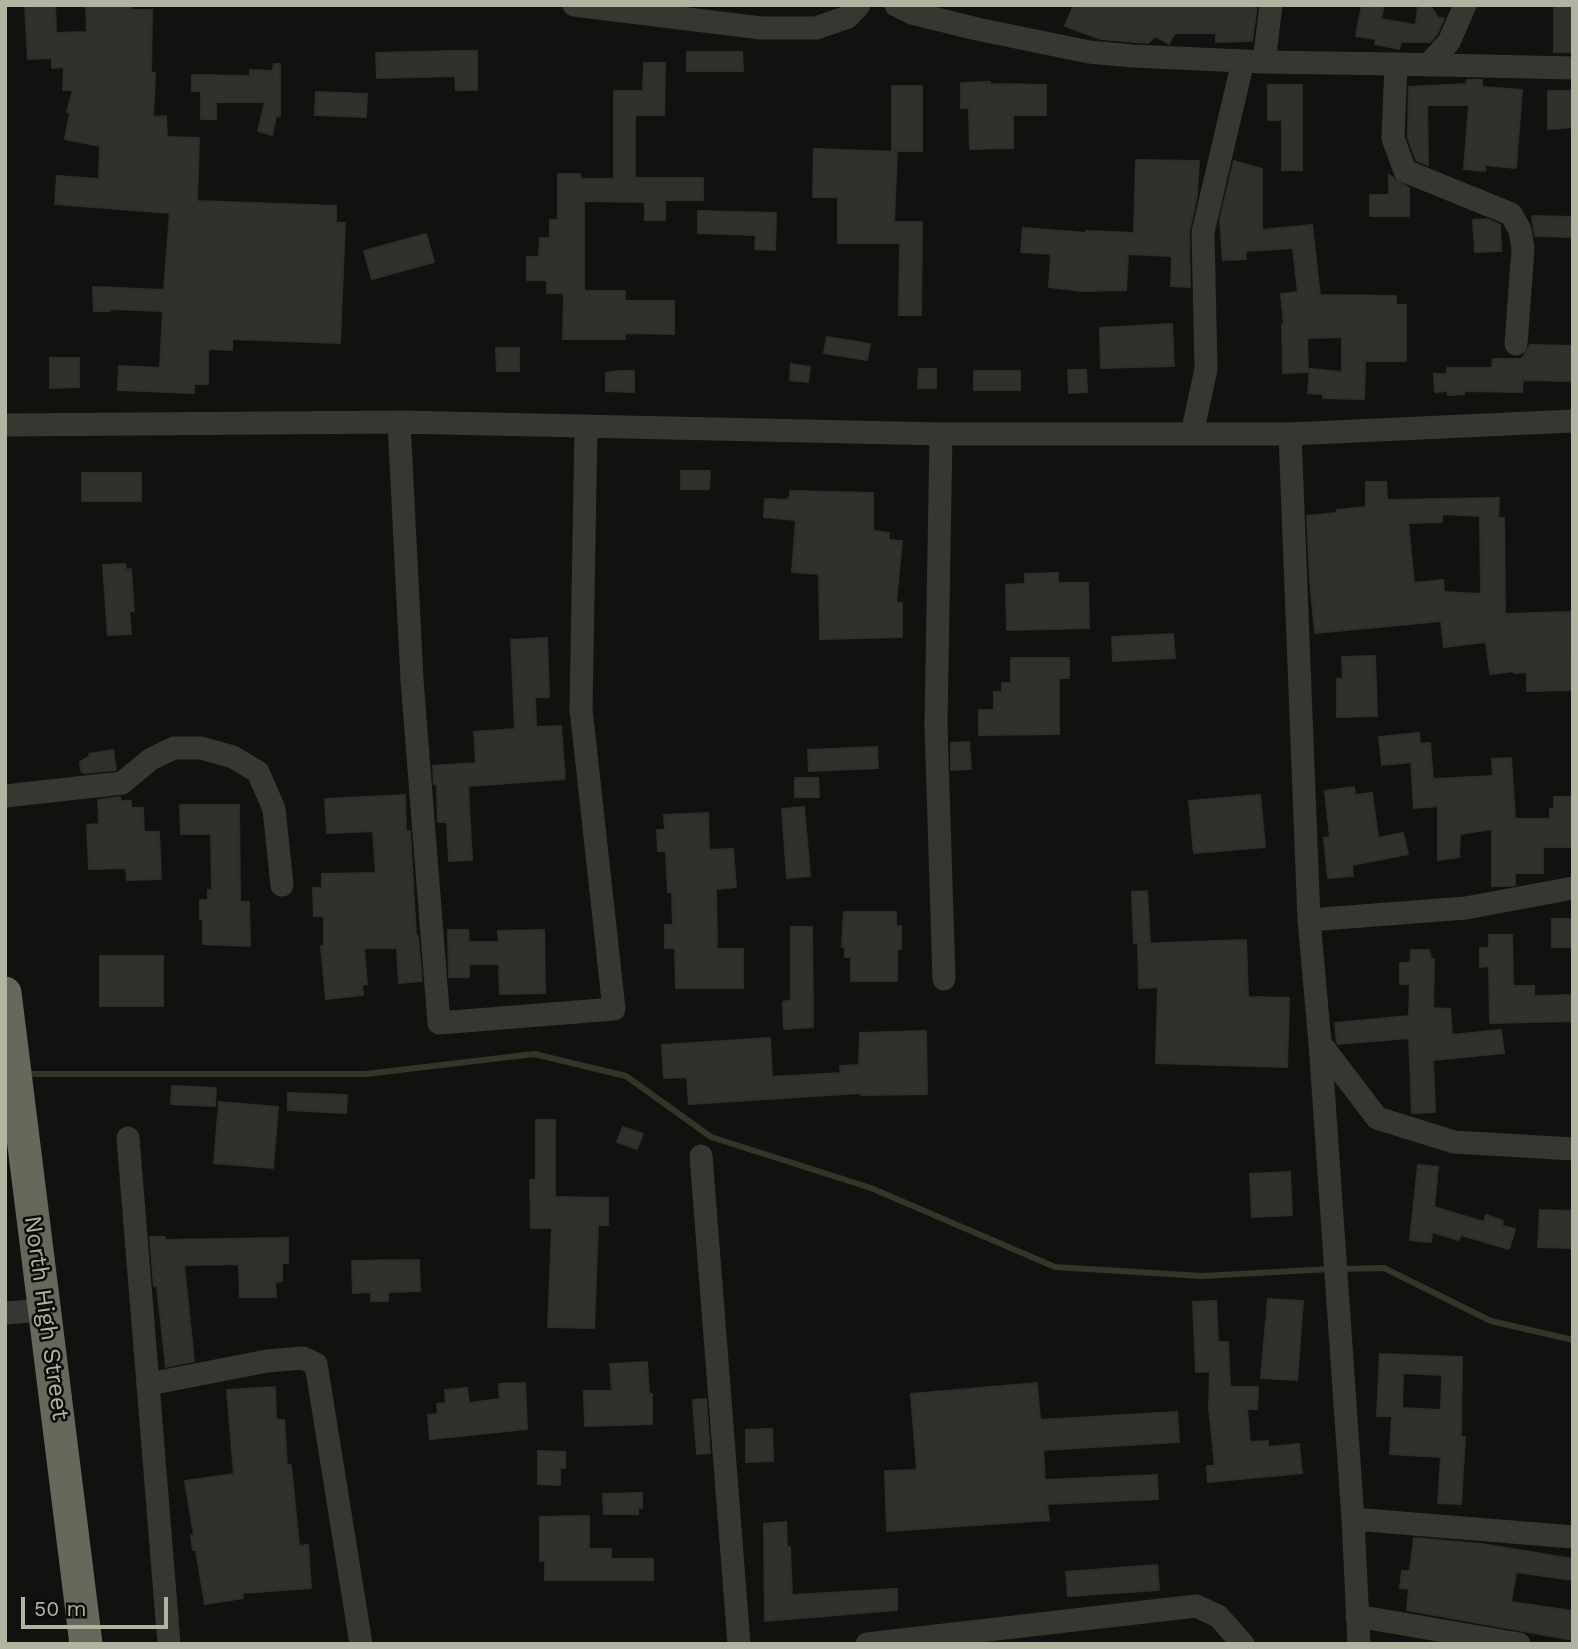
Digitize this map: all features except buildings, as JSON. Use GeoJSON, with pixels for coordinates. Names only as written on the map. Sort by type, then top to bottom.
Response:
{"type":"FeatureCollection","features":[{"type":"Feature","properties":{"kind":"highway","name":"North High Street"},"geometry":{"type":"LineString","coordinates":[[5,993],[86,1644]]}},
{"type":"Feature","properties":{"kind":"street"},"geometry":{"type":"LineString","coordinates":[[574,5],[761,29],[816,28],[848,17],[859,5]]}},
{"type":"Feature","properties":{"kind":"street"},"geometry":{"type":"LineString","coordinates":[[896,5],[912,13],[964,26],[1088,52],[1254,61],[1573,68]]}},
{"type":"Feature","properties":{"kind":"street"},"geometry":{"type":"LineString","coordinates":[[1192,434],[1206,369],[1203,232],[1270,5]]}},
{"type":"Feature","properties":{"kind":"street"},"geometry":{"type":"LineString","coordinates":[[1428,65],[1449,42],[1465,5]]}},
{"type":"Feature","properties":{"kind":"street"},"geometry":{"type":"LineString","coordinates":[[1395,64],[1393,138],[1405,171],[1511,214],[1520,230],[1522,249],[1516,344]]}},
{"type":"Feature","properties":{"kind":"street"},"geometry":{"type":"LineString","coordinates":[[5,425],[399,422],[941,434],[1290,434],[1573,421]]}},
{"type":"Feature","properties":{"kind":"street"},"geometry":{"type":"LineString","coordinates":[[399,422],[412,680],[439,1023],[614,1009],[581,709],[586,427]]}},
{"type":"Feature","properties":{"kind":"street"},"geometry":{"type":"LineString","coordinates":[[941,434],[936,725],[944,979]]}},
{"type":"Feature","properties":{"kind":"street"},"geometry":{"type":"LineString","coordinates":[[1290,434],[1309,920],[1353,1519],[1359,1644]]}},
{"type":"Feature","properties":{"kind":"street"},"geometry":{"type":"LineString","coordinates":[[5,796],[122,783],[151,758],[174,748],[201,748],[233,757],[258,772],[274,808],[282,885]]}},
{"type":"Feature","properties":{"kind":"street"},"geometry":{"type":"LineString","coordinates":[[1309,920],[1466,908],[1573,888]]}},
{"type":"Feature","properties":{"kind":"street"},"geometry":{"type":"LineString","coordinates":[[1320,1043],[1377,1118],[1454,1142],[1573,1149]]}},
{"type":"Feature","properties":{"kind":"street"},"geometry":{"type":"LineString","coordinates":[[128,1138],[169,1644]]}},
{"type":"Feature","properties":{"kind":"street"},"geometry":{"type":"LineString","coordinates":[[701,1156],[739,1644]]}},
{"type":"Feature","properties":{"kind":"street"},"geometry":{"type":"LineString","coordinates":[[5,1313],[44,1310]]}},
{"type":"Feature","properties":{"kind":"street"},"geometry":{"type":"LineString","coordinates":[[149,1384],[267,1361],[303,1358],[316,1364],[361,1644]]}},
{"type":"Feature","properties":{"kind":"street"},"geometry":{"type":"LineString","coordinates":[[1353,1519],[1573,1536]]}},
{"type":"Feature","properties":{"kind":"street"},"geometry":{"type":"LineString","coordinates":[[867,1644],[1196,1606],[1218,1616],[1243,1644]]}},
{"type":"Feature","properties":{"kind":"street"},"geometry":{"type":"LineString","coordinates":[[1357,1616],[1519,1644]]}},
{"type":"Feature","properties":{"kind":"waterway"},"geometry":{"type":"LineString","coordinates":[[25,1074],[366,1074],[534,1054],[626,1076],[711,1137],[871,1188],[1055,1267],[1202,1276],[1331,1269]]}},
{"type":"Feature","properties":{"kind":"waterway"},"geometry":{"type":"LineString","coordinates":[[1342,1269],[1384,1268],[1491,1321],[1573,1340]]}}]}
